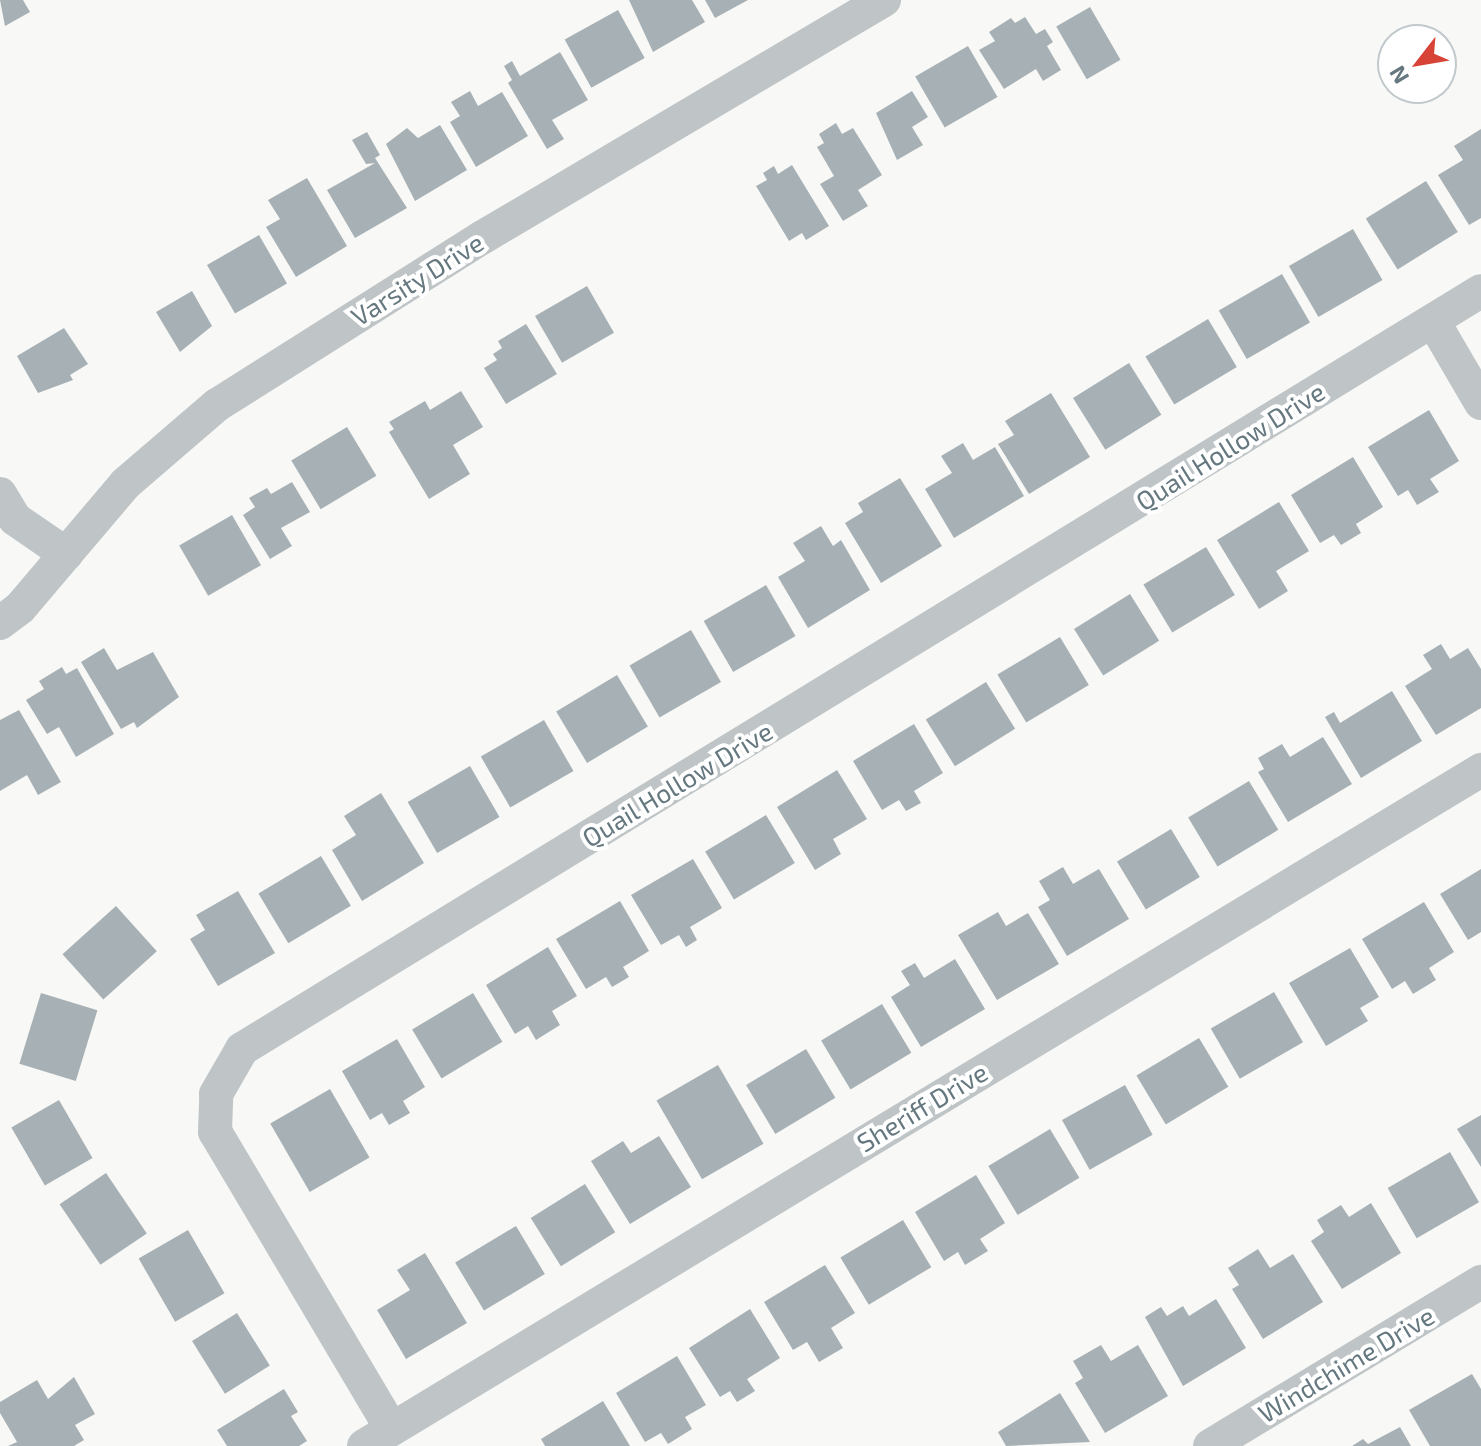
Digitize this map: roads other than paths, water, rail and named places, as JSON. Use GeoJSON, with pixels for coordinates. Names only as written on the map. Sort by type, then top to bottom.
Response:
{"type":"FeatureCollection","features":[{"type":"Feature","properties":{"kind":"street","name":"Varsity Drive"},"geometry":{"type":"LineString","coordinates":[[0,623],[20,608],[125,484],[217,405],[483,237],[884,0]]}},
{"type":"Feature","properties":{"kind":"street","name":"Quail Hollow Drive"},"geometry":{"type":"LineString","coordinates":[[378,1437],[215,1132],[216,1094],[242,1049],[1481,291]]}},
{"type":"Feature","properties":{"kind":"street"},"geometry":{"type":"LineString","coordinates":[[1433,321],[1481,403]]}},
{"type":"Feature","properties":{"kind":"street"},"geometry":{"type":"LineString","coordinates":[[0,494],[15,519],[66,554]]}},
{"type":"Feature","properties":{"kind":"street","name":"Sheriff Drive"},"geometry":{"type":"LineString","coordinates":[[378,1437],[1481,770]]}},
{"type":"Feature","properties":{"kind":"street","name":"Windchime Drive"},"geometry":{"type":"LineString","coordinates":[[1210,1446],[1481,1282]]}}]}
